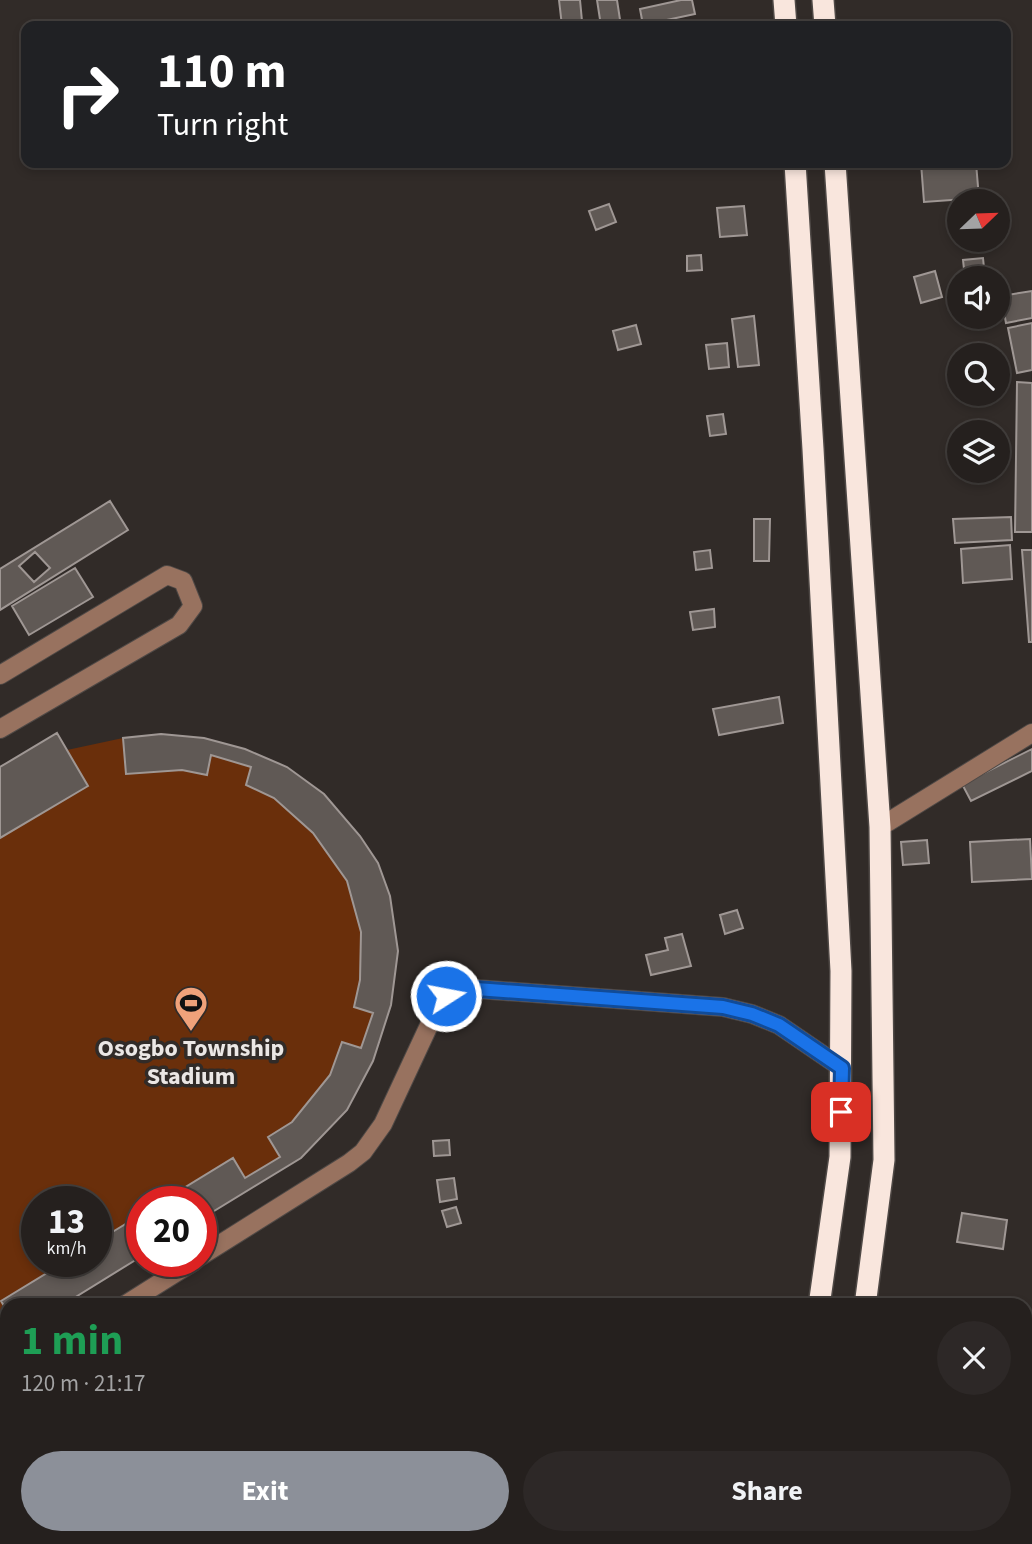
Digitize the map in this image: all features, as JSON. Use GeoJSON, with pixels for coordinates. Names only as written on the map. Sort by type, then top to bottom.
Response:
{"type":"FeatureCollection","features":[{"type":"Feature","properties":{"kind":"highway"},"geometry":{"type":"LineString","coordinates":[[784,0],[786,21]]}},
{"type":"Feature","properties":{"kind":"highway"},"geometry":{"type":"LineString","coordinates":[[824,0],[825,21]]}},
{"type":"Feature","properties":{"kind":"highway"},"geometry":{"type":"LineString","coordinates":[[795,168],[841,957],[840,1157],[820,1298]]}},
{"type":"Feature","properties":{"kind":"highway"},"geometry":{"type":"LineString","coordinates":[[835,168],[880,827],[884,1160],[866,1298]]}},
{"type":"Feature","properties":{"kind":"street"},"geometry":{"type":"LineString","coordinates":[[0,675],[167,575],[184,581],[193,606],[179,625],[0,729]]}},
{"type":"Feature","properties":{"kind":"street"},"geometry":{"type":"LineString","coordinates":[[880,827],[1032,733]]}},
{"type":"Feature","properties":{"kind":"street"},"geometry":{"type":"LineString","coordinates":[[217,1246],[363,1152],[383,1124],[432,1019],[446,996],[463,988],[723,1007],[752,1014],[779,1025],[842,1068]]}},
{"type":"Feature","properties":{"kind":"street"},"geometry":{"type":"LineString","coordinates":[[136,1298],[169,1277]]}},
{"type":"Feature","properties":{"kind":"shaded area","name":"Osogbo Township Stadium"},"geometry":{"type":"Polygon","coordinates":[[[57,733],[67,750],[123,738],[161,734],[204,738],[245,749],[287,767],[324,794],[360,836],[390,896],[398,951],[391,1005],[373,1061],[347,1110],[301,1158],[217,1209],[217,1186],[126,1186],[126,1262],[112,1267],[112,1186],[21,1186],[21,1277],[85,1277],[29,1298],[0,1298],[0,767],[57,733]]]}},
{"type":"Feature","properties":{"kind":"building"},"geometry":{"type":"Polygon","coordinates":[[[559,0],[580,0],[582,21],[561,21],[559,0]]]}},
{"type":"Feature","properties":{"kind":"building"},"geometry":{"type":"Polygon","coordinates":[[[597,0],[617,0],[620,21],[600,21],[597,0]]]}},
{"type":"Feature","properties":{"kind":"building"},"geometry":{"type":"Polygon","coordinates":[[[692,0],[695,14],[662,21],[642,21],[640,9],[692,0]]]}},
{"type":"Feature","properties":{"kind":"building"},"geometry":{"type":"Polygon","coordinates":[[[921,168],[976,168],[978,189],[947,189],[947,200],[924,202],[921,168]]]}},
{"type":"Feature","properties":{"kind":"building"},"geometry":{"type":"Polygon","coordinates":[[[609,204],[616,222],[596,230],[589,211],[609,204]]]}},
{"type":"Feature","properties":{"kind":"building"},"geometry":{"type":"Polygon","coordinates":[[[744,206],[747,235],[720,237],[717,208],[744,206]]]}},
{"type":"Feature","properties":{"kind":"building"},"geometry":{"type":"Polygon","coordinates":[[[701,255],[702,270],[687,271],[687,256],[701,255]]]}},
{"type":"Feature","properties":{"kind":"building"},"geometry":{"type":"Polygon","coordinates":[[[983,258],[984,266],[964,266],[963,260],[983,258]]]}},
{"type":"Feature","properties":{"kind":"building"},"geometry":{"type":"Polygon","coordinates":[[[935,271],[942,297],[921,303],[914,277],[935,271]]]}},
{"type":"Feature","properties":{"kind":"building"},"geometry":{"type":"Polygon","coordinates":[[[1032,291],[1032,318],[1010,322],[1010,295],[1032,291]]]}},
{"type":"Feature","properties":{"kind":"building"},"geometry":{"type":"Polygon","coordinates":[[[754,316],[759,365],[738,367],[732,319],[754,316]]]}},
{"type":"Feature","properties":{"kind":"building"},"geometry":{"type":"Polygon","coordinates":[[[1032,323],[1032,370],[1017,373],[1010,328],[1032,323]]]}},
{"type":"Feature","properties":{"kind":"building"},"geometry":{"type":"Polygon","coordinates":[[[636,325],[641,344],[618,350],[613,331],[636,325]]]}},
{"type":"Feature","properties":{"kind":"building"},"geometry":{"type":"Polygon","coordinates":[[[727,343],[729,367],[709,369],[706,345],[727,343]]]}},
{"type":"Feature","properties":{"kind":"building"},"geometry":{"type":"Polygon","coordinates":[[[1017,382],[1032,383],[1032,532],[1015,532],[1017,382]]]}},
{"type":"Feature","properties":{"kind":"building"},"geometry":{"type":"Polygon","coordinates":[[[723,414],[726,434],[710,436],[707,416],[723,414]]]}},
{"type":"Feature","properties":{"kind":"building"},"geometry":{"type":"Polygon","coordinates":[[[110,501],[128,530],[0,610],[0,569],[110,501]],[[35,552],[19,566],[34,582],[50,568],[35,552]]]}},
{"type":"Feature","properties":{"kind":"building"},"geometry":{"type":"Polygon","coordinates":[[[1011,517],[1012,540],[955,543],[953,519],[1011,517]]]}},
{"type":"Feature","properties":{"kind":"building"},"geometry":{"type":"Polygon","coordinates":[[[754,519],[770,519],[769,561],[754,561],[754,519]]]}},
{"type":"Feature","properties":{"kind":"building"},"geometry":{"type":"Polygon","coordinates":[[[1010,545],[1012,579],[963,583],[961,549],[1010,545]]]}},
{"type":"Feature","properties":{"kind":"building"},"geometry":{"type":"Polygon","coordinates":[[[710,550],[712,568],[696,570],[694,552],[710,550]]]}},
{"type":"Feature","properties":{"kind":"building"},"geometry":{"type":"Polygon","coordinates":[[[1022,550],[1032,550],[1032,642],[1029,642],[1022,550]]]}},
{"type":"Feature","properties":{"kind":"building"},"geometry":{"type":"Polygon","coordinates":[[[75,568],[93,597],[29,635],[12,606],[75,568]]]}},
{"type":"Feature","properties":{"kind":"building"},"geometry":{"type":"Polygon","coordinates":[[[714,609],[715,627],[693,630],[690,612],[714,609]]]}},
{"type":"Feature","properties":{"kind":"building"},"geometry":{"type":"Polygon","coordinates":[[[779,697],[783,723],[719,735],[713,709],[779,697]]]}},
{"type":"Feature","properties":{"kind":"building"},"geometry":{"type":"Polygon","coordinates":[[[57,733],[88,786],[0,838],[0,767],[57,733]]]}},
{"type":"Feature","properties":{"kind":"building"},"geometry":{"type":"Polygon","coordinates":[[[161,734],[204,738],[245,749],[287,767],[324,794],[360,836],[378,863],[390,896],[398,951],[391,1005],[373,1061],[347,1110],[301,1158],[217,1209],[217,1186],[187,1186],[233,1158],[245,1178],[280,1157],[268,1137],[292,1122],[330,1075],[342,1042],[361,1048],[373,1013],[354,1007],[360,980],[361,932],[347,881],[313,833],[274,798],[246,785],[251,767],[211,755],[207,775],[182,770],[126,774],[123,738],[161,734]]]}},
{"type":"Feature","properties":{"kind":"building"},"geometry":{"type":"Polygon","coordinates":[[[1032,749],[1032,771],[971,801],[962,784],[1032,749]]]}},
{"type":"Feature","properties":{"kind":"building"},"geometry":{"type":"Polygon","coordinates":[[[1030,839],[1032,879],[972,882],[970,842],[1030,839]]]}},
{"type":"Feature","properties":{"kind":"building"},"geometry":{"type":"Polygon","coordinates":[[[927,840],[929,863],[903,865],[901,842],[927,840]]]}},
{"type":"Feature","properties":{"kind":"building"},"geometry":{"type":"Polygon","coordinates":[[[737,910],[743,928],[725,934],[720,915],[737,910]]]}},
{"type":"Feature","properties":{"kind":"building"},"geometry":{"type":"Polygon","coordinates":[[[682,934],[691,966],[651,975],[646,955],[668,950],[665,938],[682,934]]]}},
{"type":"Feature","properties":{"kind":"building"},"geometry":{"type":"Polygon","coordinates":[[[449,1140],[450,1155],[434,1156],[433,1141],[449,1140]]]}},
{"type":"Feature","properties":{"kind":"building"},"geometry":{"type":"Polygon","coordinates":[[[454,1178],[457,1199],[440,1202],[437,1180],[454,1178]]]}},
{"type":"Feature","properties":{"kind":"building"},"geometry":{"type":"Polygon","coordinates":[[[456,1207],[461,1223],[447,1227],[442,1211],[456,1207]]]}},
{"type":"Feature","properties":{"kind":"building"},"geometry":{"type":"Polygon","coordinates":[[[962,1213],[1007,1220],[1003,1249],[957,1242],[962,1213]]]}},
{"type":"Feature","properties":{"kind":"building"},"geometry":{"type":"Polygon","coordinates":[[[126,1224],[126,1266],[112,1275],[112,1232],[126,1224]]]}},
{"type":"Feature","properties":{"kind":"building"},"geometry":{"type":"Polygon","coordinates":[[[40,1277],[108,1277],[74,1298],[6,1298],[40,1277]]]}},
{"type":"Feature","properties":{"kind":"place","name":"Osogbo Township Stadium"},"geometry":{"type":"Point","coordinates":[191,1033]}},
{"type":"Feature","properties":{"kind":"route"},"geometry":{"type":"LineString","coordinates":[[446,996],[463,988],[723,1007],[752,1014],[779,1025],[842,1068],[841,1112]]}}]}
